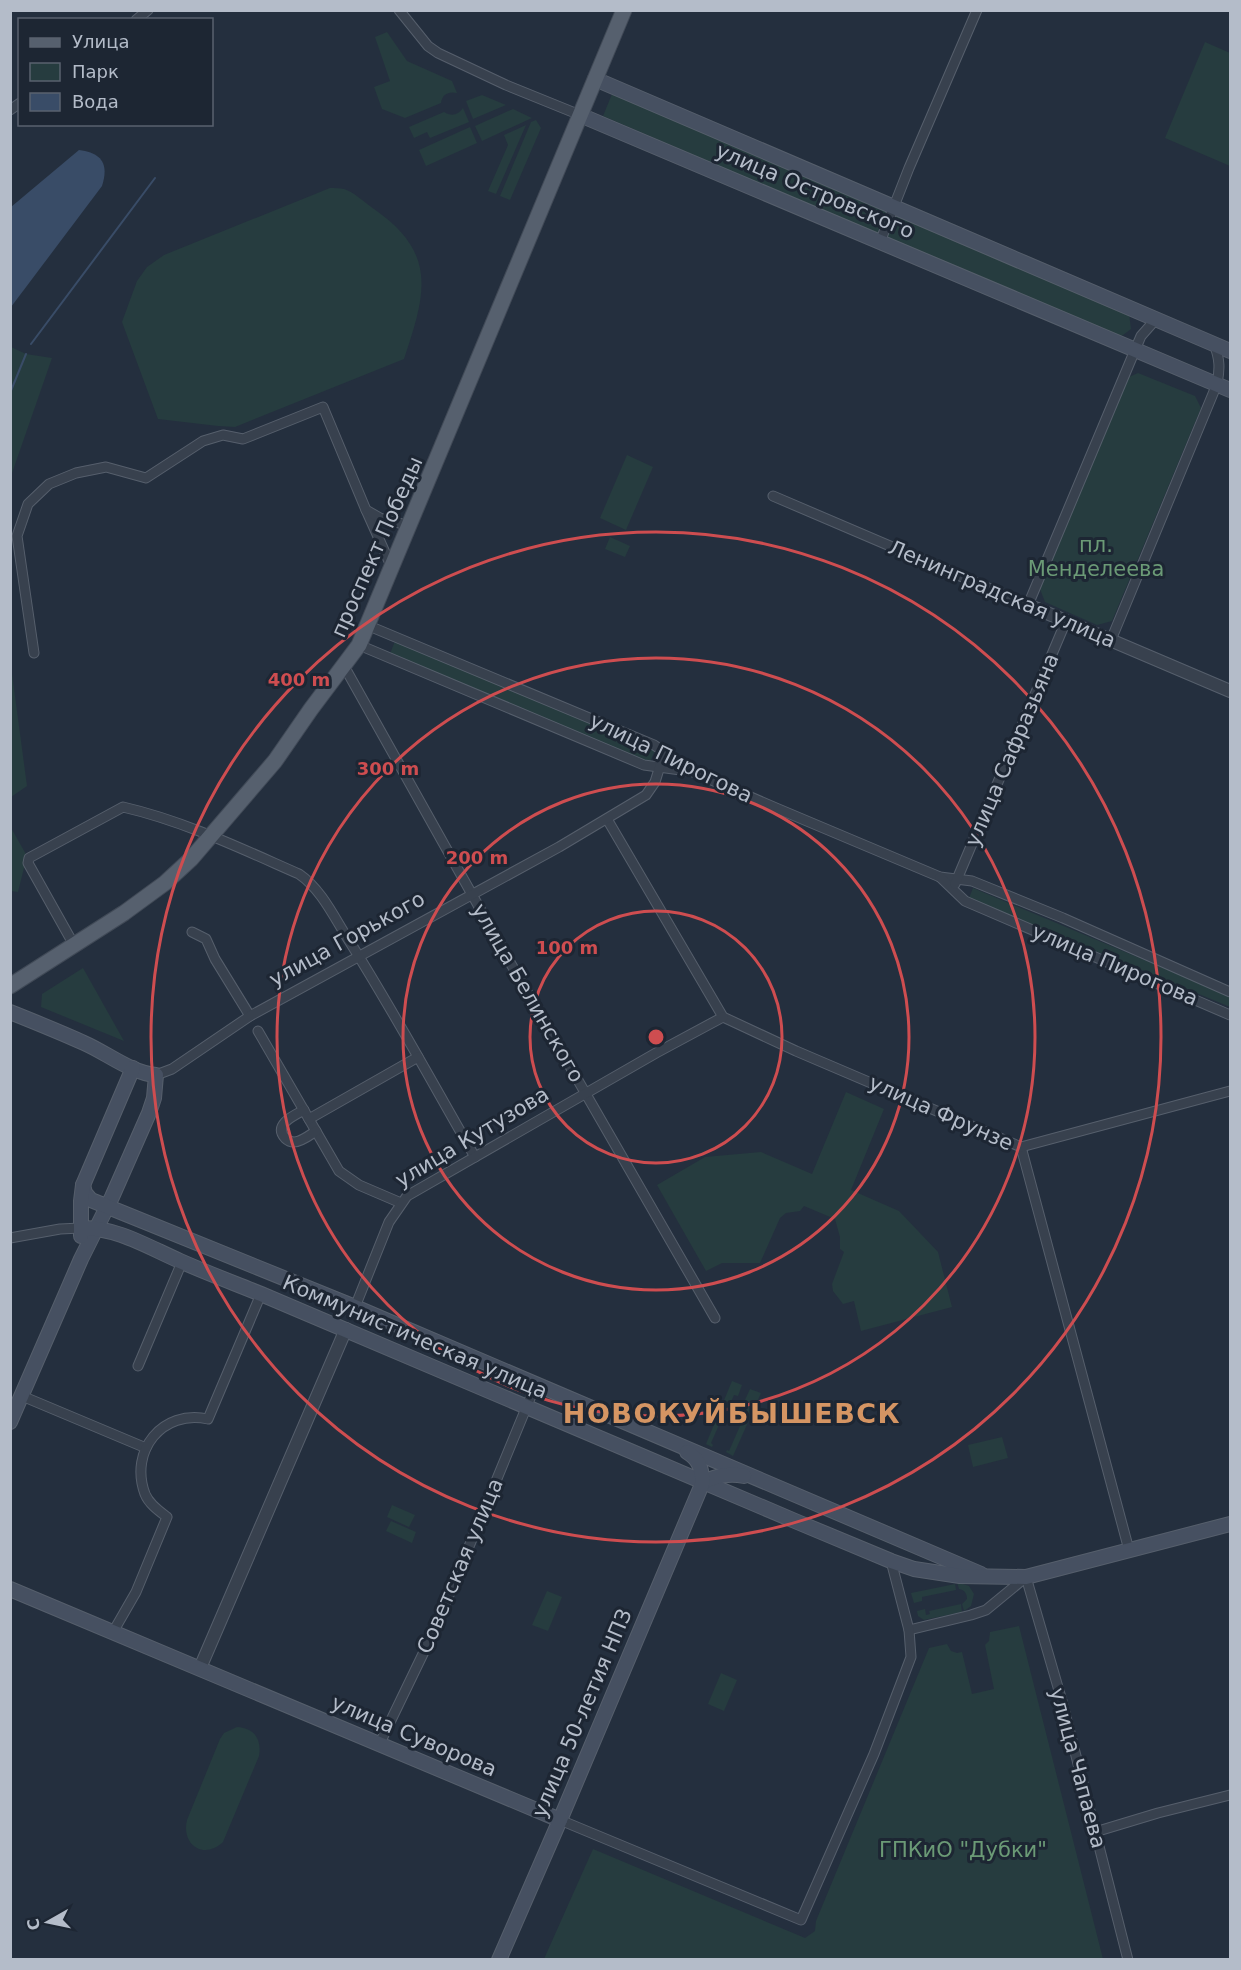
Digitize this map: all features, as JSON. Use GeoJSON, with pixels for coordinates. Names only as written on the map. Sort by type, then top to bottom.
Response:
{"type":"FeatureCollection","features":[{"type":"Feature","properties":{"kind":"main road","name":"проспект Победы"},"geometry":{"type":"LineString","coordinates":[[10,986],[124,913],[165,883],[191,859],[275,761],[360,645],[624,10]]}},
{"type":"Feature","properties":{"kind":"main road","name":"улица Островского"},"geometry":{"type":"LineString","coordinates":[[595,79],[1230,351]]}},
{"type":"Feature","properties":{"kind":"main road","name":"улица Островского"},"geometry":{"type":"LineString","coordinates":[[580,115],[1230,390]]}},
{"type":"Feature","properties":{"kind":"main road"},"geometry":{"type":"LineString","coordinates":[[10,1012],[85,1043],[133,1068],[156,1075],[154,1098],[149,1113],[108,1206],[81,1259],[10,1422]]}},
{"type":"Feature","properties":{"kind":"main road"},"geometry":{"type":"LineString","coordinates":[[81,1259],[80,1222],[83,1185],[133,1068]]}},
{"type":"Feature","properties":{"kind":"main road","name":"Коммунистическая улица"},"geometry":{"type":"LineString","coordinates":[[83,1185],[87,1197],[356,1307],[986,1576]]}},
{"type":"Feature","properties":{"kind":"main road"},"geometry":{"type":"LineString","coordinates":[[80,1222],[108,1206]]}},
{"type":"Feature","properties":{"kind":"main road","name":"Коммунистическая улица"},"geometry":{"type":"LineString","coordinates":[[80,1222],[112,1231],[182,1263],[346,1329],[891,1561],[939,1574],[1026,1577],[1230,1524]]}},
{"type":"Feature","properties":{"kind":"main road","name":"улица Кутузова"},"geometry":{"type":"LineString","coordinates":[[346,1329],[356,1307]]}},
{"type":"Feature","properties":{"kind":"main road"},"geometry":{"type":"LineString","coordinates":[[664,1439],[695,1457],[701,1467],[703,1482],[717,1476],[733,1474],[765,1481]]}},
{"type":"Feature","properties":{"kind":"main road","name":"улица 50-летия НПЗ"},"geometry":{"type":"LineString","coordinates":[[499,1959],[703,1482]]}},
{"type":"Feature","properties":{"kind":"main road"},"geometry":{"type":"LineString","coordinates":[[891,1561],[897,1538]]}},
{"type":"Feature","properties":{"kind":"main road","name":"улица Суворова"},"geometry":{"type":"LineString","coordinates":[[10,1588],[560,1820]]}},
{"type":"Feature","properties":{"kind":"street","name":"улица Островского"},"geometry":{"type":"LineString","coordinates":[[399,10],[424,41],[438,53],[506,85],[580,115]]}},
{"type":"Feature","properties":{"kind":"street"},"geometry":{"type":"LineString","coordinates":[[880,242],[977,10]]}},
{"type":"Feature","properties":{"kind":"street"},"geometry":{"type":"LineString","coordinates":[[1028,605],[1135,350],[1142,336],[1156,319]]}},
{"type":"Feature","properties":{"kind":"street"},"geometry":{"type":"LineString","coordinates":[[1111,640],[1216,384],[1219,357],[1214,344]]}},
{"type":"Feature","properties":{"kind":"street"},"geometry":{"type":"LineString","coordinates":[[34,652],[17,536],[28,504],[49,484],[76,473],[106,467],[146,478],[203,441],[223,435],[243,439],[323,407],[392,568]]}},
{"type":"Feature","properties":{"kind":"street","name":"Ленинградская улица"},"geometry":{"type":"LineString","coordinates":[[773,496],[1230,691]]}},
{"type":"Feature","properties":{"kind":"street"},"geometry":{"type":"LineString","coordinates":[[366,510],[380,518],[410,526]]}},
{"type":"Feature","properties":{"kind":"street","name":"улица Сафразьяна"},"geometry":{"type":"LineString","coordinates":[[952,890],[1066,621]]}},
{"type":"Feature","properties":{"kind":"street","name":"улица Пирогова"},"geometry":{"type":"LineString","coordinates":[[369,626],[654,745],[693,772],[940,877],[972,881],[1230,992]]}},
{"type":"Feature","properties":{"kind":"street","name":"улица Пирогова"},"geometry":{"type":"LineString","coordinates":[[360,645],[644,765],[693,772]]}},
{"type":"Feature","properties":{"kind":"street","name":"улица Белинского"},"geometry":{"type":"LineString","coordinates":[[344,666],[715,1318]]}},
{"type":"Feature","properties":{"kind":"street","name":"улица Горького"},"geometry":{"type":"LineString","coordinates":[[156,1075],[172,1069],[250,1016],[608,819],[646,795],[655,782],[664,753]]}},
{"type":"Feature","properties":{"kind":"street"},"geometry":{"type":"LineString","coordinates":[[74,945],[28,863],[29,858],[123,807],[211,836],[299,874],[317,890],[360,956],[475,1157]]}},
{"type":"Feature","properties":{"kind":"street"},"geometry":{"type":"LineString","coordinates":[[608,819],[723,1017]]}},
{"type":"Feature","properties":{"kind":"street","name":"улица Пирогова"},"geometry":{"type":"LineString","coordinates":[[940,877],[965,901],[1230,1015]]}},
{"type":"Feature","properties":{"kind":"street"},"geometry":{"type":"LineString","coordinates":[[192,932],[206,939],[215,959],[250,1016]]}},
{"type":"Feature","properties":{"kind":"street","name":"улица Кутузова"},"geometry":{"type":"LineString","coordinates":[[356,1307],[389,1222],[407,1196],[723,1017]]}},
{"type":"Feature","properties":{"kind":"street","name":"улица Фрунзе"},"geometry":{"type":"LineString","coordinates":[[723,1017],[796,1051],[1021,1147],[1129,1550]]}},
{"type":"Feature","properties":{"kind":"street"},"geometry":{"type":"LineString","coordinates":[[258,1031],[339,1172],[358,1185],[401,1203]]}},
{"type":"Feature","properties":{"kind":"street"},"geometry":{"type":"LineString","coordinates":[[309,1119],[418,1057]]}},
{"type":"Feature","properties":{"kind":"street"},"geometry":{"type":"LineString","coordinates":[[1021,1147],[1230,1091]]}},
{"type":"Feature","properties":{"kind":"street"},"geometry":{"type":"LineString","coordinates":[[304,1110],[286,1120],[282,1127],[283,1136],[289,1141],[297,1142],[316,1131]]}},
{"type":"Feature","properties":{"kind":"street"},"geometry":{"type":"LineString","coordinates":[[10,1238],[60,1229],[80,1222]]}},
{"type":"Feature","properties":{"kind":"street"},"geometry":{"type":"LineString","coordinates":[[138,1366],[182,1263]]}},
{"type":"Feature","properties":{"kind":"street"},"geometry":{"type":"LineString","coordinates":[[113,1632],[136,1592],[167,1517],[154,1508],[146,1495],[141,1476],[146,1448],[163,1426],[182,1418],[198,1416],[208,1419],[261,1294]]}},
{"type":"Feature","properties":{"kind":"street","name":"улица Кутузова"},"geometry":{"type":"LineString","coordinates":[[200,1668],[346,1329]]}},
{"type":"Feature","properties":{"kind":"street","name":"Советская улица"},"geometry":{"type":"LineString","coordinates":[[380,1745],[435,1629],[536,1384]]}},
{"type":"Feature","properties":{"kind":"street"},"geometry":{"type":"LineString","coordinates":[[22,1396],[146,1448]]}},
{"type":"Feature","properties":{"kind":"street"},"geometry":{"type":"LineString","coordinates":[[891,1561],[909,1630],[986,1610],[1026,1577]]}},
{"type":"Feature","properties":{"kind":"street","name":"улица Чапаева"},"geometry":{"type":"LineString","coordinates":[[1026,1577],[1062,1701],[1128,1959]]}},
{"type":"Feature","properties":{"kind":"street","name":"улица Суворова"},"geometry":{"type":"LineString","coordinates":[[560,1820],[801,1920],[874,1754],[905,1676],[911,1657],[909,1630]]}},
{"type":"Feature","properties":{"kind":"street"},"geometry":{"type":"LineString","coordinates":[[1095,1832],[1230,1795]]}},
{"type":"Feature","properties":{"kind":"green space"},"geometry":{"type":"Polygon","coordinates":[[[387,32],[407,61],[452,81],[457,93],[446,94],[441,103],[405,118],[382,109],[374,87],[390,81],[375,37],[387,32]]]}},
{"type":"Feature","properties":{"kind":"green space"},"geometry":{"type":"Polygon","coordinates":[[[1205,42],[1230,53],[1230,166],[1165,138],[1205,42]]]}},
{"type":"Feature","properties":{"kind":"green space"},"geometry":{"type":"Polygon","coordinates":[[[612,94],[889,211],[880,235],[603,116],[612,94]]]}},
{"type":"Feature","properties":{"kind":"green space"},"geometry":{"type":"Polygon","coordinates":[[[482,95],[506,105],[473,119],[466,101],[482,95]]]}},
{"type":"Feature","properties":{"kind":"green space"},"geometry":{"type":"Polygon","coordinates":[[[463,108],[469,122],[430,138],[427,132],[414,138],[409,127],[444,112],[455,115],[463,108]]]}},
{"type":"Feature","properties":{"kind":"green space"},"geometry":{"type":"Polygon","coordinates":[[[513,109],[532,118],[482,141],[475,126],[513,109]]]}},
{"type":"Feature","properties":{"kind":"green space"},"geometry":{"type":"Polygon","coordinates":[[[536,120],[541,128],[510,200],[500,196],[531,122],[536,120]]]}},
{"type":"Feature","properties":{"kind":"green space"},"geometry":{"type":"Polygon","coordinates":[[[526,125],[496,194],[488,191],[508,145],[504,135],[526,125]]]}},
{"type":"Feature","properties":{"kind":"green space"},"geometry":{"type":"Polygon","coordinates":[[[470,127],[477,143],[426,166],[419,150],[470,127]]]}},
{"type":"Feature","properties":{"kind":"green space"},"geometry":{"type":"Polygon","coordinates":[[[330,188],[344,189],[374,209],[395,226],[409,242],[418,259],[421,295],[404,359],[235,427],[158,419],[122,322],[137,281],[147,267],[164,255],[330,188]]]}},
{"type":"Feature","properties":{"kind":"green space"},"geometry":{"type":"Polygon","coordinates":[[[892,213],[1129,313],[1131,329],[1119,338],[883,237],[892,213]]]}},
{"type":"Feature","properties":{"kind":"green space"},"geometry":{"type":"Polygon","coordinates":[[[11,347],[26,354],[52,358],[11,476],[11,347]]]}},
{"type":"Feature","properties":{"kind":"green space","name":"пл. Менделеева"},"geometry":{"type":"Polygon","coordinates":[[[1138,373],[1195,396],[1201,408],[1112,621],[1097,625],[1045,602],[1040,589],[1129,377],[1138,373]]]}},
{"type":"Feature","properties":{"kind":"green space"},"geometry":{"type":"Polygon","coordinates":[[[627,455],[653,467],[626,530],[600,518],[627,455]]]}},
{"type":"Feature","properties":{"kind":"green space"},"geometry":{"type":"Polygon","coordinates":[[[610,537],[630,546],[625,557],[605,549],[610,537]]]}},
{"type":"Feature","properties":{"kind":"green space"},"geometry":{"type":"Polygon","coordinates":[[[395,641],[656,748],[650,762],[390,654],[395,641]]]}},
{"type":"Feature","properties":{"kind":"green space"},"geometry":{"type":"Polygon","coordinates":[[[11,666],[27,786],[10,797],[11,666]]]}},
{"type":"Feature","properties":{"kind":"green space"},"geometry":{"type":"Polygon","coordinates":[[[10,826],[27,856],[18,892],[11,891],[10,826]]]}},
{"type":"Feature","properties":{"kind":"green space"},"geometry":{"type":"Polygon","coordinates":[[[973,888],[1230,996],[1230,1007],[969,898],[973,888]]]}},
{"type":"Feature","properties":{"kind":"green space"},"geometry":{"type":"Polygon","coordinates":[[[83,968],[124,1041],[41,1007],[42,994],[83,968]]]}},
{"type":"Feature","properties":{"kind":"green space"},"geometry":{"type":"Polygon","coordinates":[[[846,1092],[884,1109],[851,1190],[899,1211],[938,1252],[952,1307],[861,1331],[854,1301],[843,1304],[833,1291],[832,1284],[844,1252],[840,1249],[840,1237],[835,1219],[804,1206],[800,1211],[786,1213],[780,1218],[760,1263],[722,1263],[706,1271],[657,1185],[705,1157],[761,1152],[812,1174],[846,1092]]]}},
{"type":"Feature","properties":{"kind":"green space"},"geometry":{"type":"Polygon","coordinates":[[[732,1381],[742,1385],[738,1396],[734,1395],[722,1418],[711,1443],[712,1447],[706,1444],[732,1381]]]}},
{"type":"Feature","properties":{"kind":"green space"},"geometry":{"type":"Polygon","coordinates":[[[750,1389],[761,1393],[733,1456],[726,1452],[729,1451],[740,1426],[738,1425],[749,1402],[745,1400],[750,1389]]]}},
{"type":"Feature","properties":{"kind":"green space"},"geometry":{"type":"Polygon","coordinates":[[[1002,1437],[1008,1458],[973,1467],[968,1445],[1002,1437]]]}},
{"type":"Feature","properties":{"kind":"green space"},"geometry":{"type":"Polygon","coordinates":[[[392,1505],[415,1515],[409,1527],[387,1517],[392,1505]]]}},
{"type":"Feature","properties":{"kind":"green space"},"geometry":{"type":"Polygon","coordinates":[[[391,1521],[416,1532],[412,1543],[386,1531],[391,1521]]]}},
{"type":"Feature","properties":{"kind":"green space"},"geometry":{"type":"Polygon","coordinates":[[[957,1582],[969,1586],[974,1594],[971,1606],[964,1611],[962,1604],[967,1599],[967,1595],[959,1589],[957,1582]]]}},
{"type":"Feature","properties":{"kind":"green space"},"geometry":{"type":"Polygon","coordinates":[[[955,1584],[956,1590],[922,1597],[922,1601],[914,1603],[911,1593],[955,1584]]]}},
{"type":"Feature","properties":{"kind":"green space"},"geometry":{"type":"Polygon","coordinates":[[[547,1591],[562,1597],[548,1631],[532,1625],[547,1591]]]}},
{"type":"Feature","properties":{"kind":"green space"},"geometry":{"type":"Polygon","coordinates":[[[961,1604],[962,1612],[924,1620],[918,1616],[917,1611],[925,1609],[926,1615],[930,1614],[929,1611],[961,1604]]]}},
{"type":"Feature","properties":{"kind":"green space","name":"ГПКиО \"Дубки\""},"geometry":{"type":"Polygon","coordinates":[[[1019,1626],[1103,1959],[544,1959],[593,1849],[805,1938],[815,1931],[816,1921],[929,1648],[947,1644],[951,1651],[962,1652],[972,1694],[994,1689],[985,1645],[989,1641],[990,1632],[1019,1626]]]}},
{"type":"Feature","properties":{"kind":"green space"},"geometry":{"type":"Polygon","coordinates":[[[721,1673],[737,1680],[724,1711],[708,1704],[721,1673]]]}},
{"type":"Feature","properties":{"kind":"green space"},"geometry":{"type":"Polygon","coordinates":[[[237,1727],[248,1730],[256,1736],[260,1750],[259,1756],[223,1842],[209,1850],[202,1850],[191,1843],[187,1837],[187,1820],[220,1739],[224,1733],[237,1727]]]}},
{"type":"Feature","properties":{"kind":"water"},"geometry":{"type":"Polygon","coordinates":[[[79,150],[93,154],[102,161],[105,172],[102,186],[11,307],[11,207],[79,150]]]}},
{"type":"Feature","properties":{"kind":"waterway"},"geometry":{"type":"LineString","coordinates":[[31,344],[155,178]]}},
{"type":"Feature","properties":{"kind":"waterway"},"geometry":{"type":"LineString","coordinates":[[10,393],[26,354]]}},
{"type":"Feature","properties":{"kind":"district","name":"НОВОКУЙБЫШЕВСК"},"geometry":{"type":"Point","coordinates":[732,1413]}}]}
